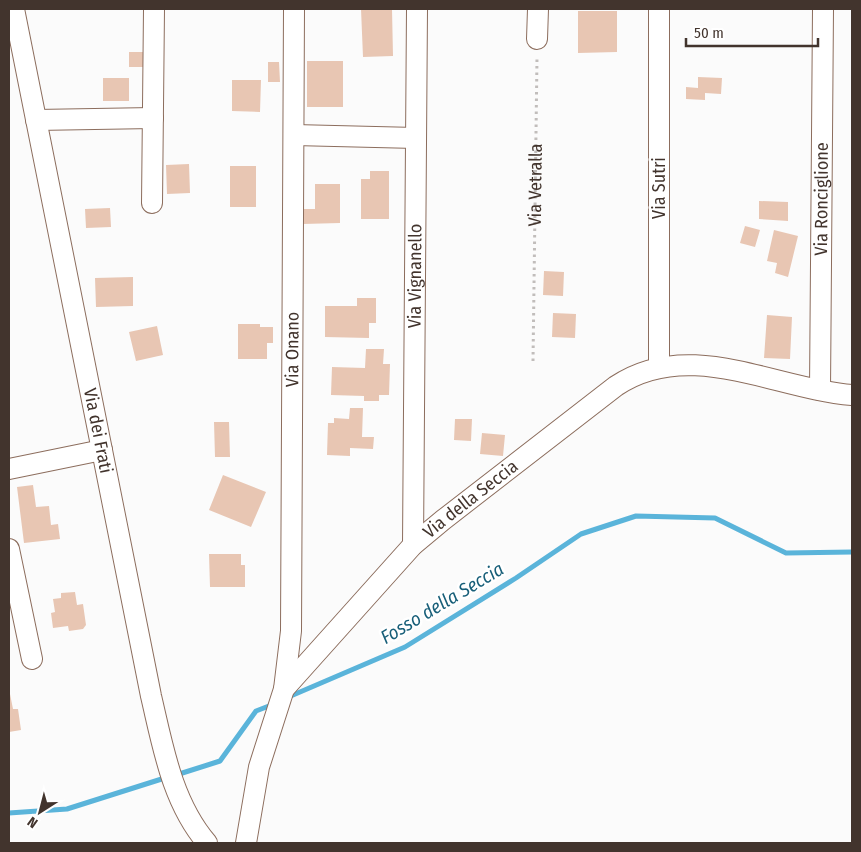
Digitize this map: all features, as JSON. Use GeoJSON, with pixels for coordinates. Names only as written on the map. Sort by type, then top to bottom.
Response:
{"type":"FeatureCollection","features":[{"type":"Feature","properties":{"kind":"street"},"geometry":{"type":"LineString","coordinates":[[152,203],[154,9]]}},
{"type":"Feature","properties":{"kind":"street","name":"Via Onano"},"geometry":{"type":"LineString","coordinates":[[284,689],[291,631],[294,9]]}},
{"type":"Feature","properties":{"kind":"street","name":"Via Vignanello"},"geometry":{"type":"LineString","coordinates":[[413,545],[417,9]]}},
{"type":"Feature","properties":{"kind":"street"},"geometry":{"type":"LineString","coordinates":[[538,9],[538,40]]}},
{"type":"Feature","properties":{"kind":"street","name":"Via Sutri"},"geometry":{"type":"LineString","coordinates":[[659,9],[659,367]]}},
{"type":"Feature","properties":{"kind":"street","name":"Via Ronciglione"},"geometry":{"type":"LineString","coordinates":[[820,390],[823,9]]}},
{"type":"Feature","properties":{"kind":"street","name":"Via dei Frati"},"geometry":{"type":"LineString","coordinates":[[13,12],[143,658],[165,755],[175,787],[189,820],[206,843]]}},
{"type":"Feature","properties":{"kind":"street"},"geometry":{"type":"LineString","coordinates":[[36,120],[153,118]]}},
{"type":"Feature","properties":{"kind":"street"},"geometry":{"type":"LineString","coordinates":[[294,136],[416,138]]}},
{"type":"Feature","properties":{"kind":"street","name":"Via della Seccia"},"geometry":{"type":"LineString","coordinates":[[246,843],[257,774],[284,689],[413,545],[616,386],[634,375],[659,367],[684,365],[717,367],[820,390],[852,395]]}},
{"type":"Feature","properties":{"kind":"street"},"geometry":{"type":"LineString","coordinates":[[9,469],[102,450]]}},
{"type":"Feature","properties":{"kind":"street"},"geometry":{"type":"LineString","coordinates":[[9,548],[32,659]]}},
{"type":"Feature","properties":{"kind":"path","name":"Via Vetralla"},"geometry":{"type":"LineString","coordinates":[[533,361],[538,40]]}},
{"type":"Feature","properties":{"kind":"building"},"geometry":{"type":"Polygon","coordinates":[[[361,9],[392,9],[393,56],[363,57],[361,9]]]}},
{"type":"Feature","properties":{"kind":"building"},"geometry":{"type":"Polygon","coordinates":[[[578,11],[617,11],[617,52],[578,53],[578,11]]]}},
{"type":"Feature","properties":{"kind":"building"},"geometry":{"type":"Polygon","coordinates":[[[129,52],[144,52],[143,67],[129,67],[129,52]]]}},
{"type":"Feature","properties":{"kind":"building"},"geometry":{"type":"Polygon","coordinates":[[[307,61],[343,61],[343,107],[307,107],[307,61]]]}},
{"type":"Feature","properties":{"kind":"building"},"geometry":{"type":"Polygon","coordinates":[[[268,62],[279,62],[280,82],[268,82],[268,62]]]}},
{"type":"Feature","properties":{"kind":"building"},"geometry":{"type":"Polygon","coordinates":[[[698,77],[722,78],[721,94],[705,93],[705,100],[686,99],[686,87],[698,88],[698,77]]]}},
{"type":"Feature","properties":{"kind":"building"},"geometry":{"type":"Polygon","coordinates":[[[103,78],[129,78],[129,101],[103,101],[103,78]]]}},
{"type":"Feature","properties":{"kind":"building"},"geometry":{"type":"Polygon","coordinates":[[[232,80],[261,80],[260,112],[232,111],[232,80]]]}},
{"type":"Feature","properties":{"kind":"building"},"geometry":{"type":"Polygon","coordinates":[[[189,164],[190,193],[167,194],[166,165],[189,164]]]}},
{"type":"Feature","properties":{"kind":"building"},"geometry":{"type":"Polygon","coordinates":[[[230,166],[256,166],[256,207],[230,207],[230,166]]]}},
{"type":"Feature","properties":{"kind":"building"},"geometry":{"type":"Polygon","coordinates":[[[370,171],[389,171],[389,219],[361,219],[361,179],[370,179],[370,171]]]}},
{"type":"Feature","properties":{"kind":"building"},"geometry":{"type":"Polygon","coordinates":[[[315,184],[340,184],[340,223],[303,224],[302,209],[315,209],[315,184]]]}},
{"type":"Feature","properties":{"kind":"building"},"geometry":{"type":"Polygon","coordinates":[[[759,201],[788,202],[788,221],[759,219],[759,201]]]}},
{"type":"Feature","properties":{"kind":"building"},"geometry":{"type":"Polygon","coordinates":[[[110,208],[111,227],[86,228],[85,209],[110,208]]]}},
{"type":"Feature","properties":{"kind":"building"},"geometry":{"type":"Polygon","coordinates":[[[745,226],[760,230],[755,247],[740,243],[745,226]]]}},
{"type":"Feature","properties":{"kind":"building"},"geometry":{"type":"Polygon","coordinates":[[[774,230],[798,236],[788,277],[775,273],[777,263],[767,261],[774,230]]]}},
{"type":"Feature","properties":{"kind":"building"},"geometry":{"type":"Polygon","coordinates":[[[544,271],[564,272],[563,296],[543,295],[544,271]]]}},
{"type":"Feature","properties":{"kind":"building"},"geometry":{"type":"Polygon","coordinates":[[[133,277],[133,306],[96,307],[95,278],[133,277]]]}},
{"type":"Feature","properties":{"kind":"building"},"geometry":{"type":"Polygon","coordinates":[[[357,298],[376,298],[376,323],[369,323],[369,338],[325,337],[325,306],[357,306],[357,298]]]}},
{"type":"Feature","properties":{"kind":"building"},"geometry":{"type":"Polygon","coordinates":[[[553,313],[576,314],[575,338],[552,337],[553,313]]]}},
{"type":"Feature","properties":{"kind":"building"},"geometry":{"type":"Polygon","coordinates":[[[767,315],[792,317],[790,359],[764,358],[767,315]]]}},
{"type":"Feature","properties":{"kind":"building"},"geometry":{"type":"Polygon","coordinates":[[[238,324],[260,324],[260,327],[273,327],[273,343],[267,343],[267,359],[238,359],[238,324]]]}},
{"type":"Feature","properties":{"kind":"building"},"geometry":{"type":"Polygon","coordinates":[[[157,326],[163,355],[136,361],[129,332],[157,326]]]}},
{"type":"Feature","properties":{"kind":"building"},"geometry":{"type":"Polygon","coordinates":[[[366,349],[384,349],[383,364],[390,364],[389,395],[379,395],[379,401],[364,401],[364,396],[331,395],[332,367],[365,368],[366,349]]]}},
{"type":"Feature","properties":{"kind":"building"},"geometry":{"type":"Polygon","coordinates":[[[350,408],[363,408],[362,437],[374,437],[373,449],[350,448],[350,456],[327,455],[328,423],[334,423],[334,418],[349,419],[350,408]]]}},
{"type":"Feature","properties":{"kind":"building"},"geometry":{"type":"Polygon","coordinates":[[[455,419],[472,419],[471,441],[454,440],[455,419]]]}},
{"type":"Feature","properties":{"kind":"building"},"geometry":{"type":"Polygon","coordinates":[[[214,422],[229,422],[230,457],[215,457],[214,422]]]}},
{"type":"Feature","properties":{"kind":"building"},"geometry":{"type":"Polygon","coordinates":[[[482,433],[505,435],[503,456],[480,454],[482,433]]]}},
{"type":"Feature","properties":{"kind":"building"},"geometry":{"type":"Polygon","coordinates":[[[223,475],[266,492],[251,527],[209,510],[223,475]]]}},
{"type":"Feature","properties":{"kind":"building"},"geometry":{"type":"Polygon","coordinates":[[[33,485],[36,507],[49,506],[51,525],[58,524],[60,539],[24,543],[17,487],[33,485]]]}},
{"type":"Feature","properties":{"kind":"building"},"geometry":{"type":"Polygon","coordinates":[[[209,554],[241,554],[241,565],[245,565],[245,587],[210,587],[209,554]]]}},
{"type":"Feature","properties":{"kind":"building"},"geometry":{"type":"Polygon","coordinates":[[[75,592],[77,605],[83,604],[86,625],[83,629],[69,631],[68,626],[53,628],[51,613],[55,612],[53,599],[61,598],[61,593],[75,592]]]}},
{"type":"Feature","properties":{"kind":"building"},"geometry":{"type":"Polygon","coordinates":[[[9,689],[13,709],[18,709],[21,730],[9,732],[9,689]]]}},
{"type":"Feature","properties":{"kind":"waterway","name":"Fosso della Seccia"},"geometry":{"type":"LineString","coordinates":[[286,698],[405,647],[516,578],[581,534],[636,516],[715,518],[786,553],[852,552]]}},
{"type":"Feature","properties":{"kind":"waterway","name":"Fosso della Seccia"},"geometry":{"type":"LineString","coordinates":[[176,775],[220,761],[256,711],[274,704]]}},
{"type":"Feature","properties":{"kind":"waterway","name":"Fosso della Seccia"},"geometry":{"type":"LineString","coordinates":[[9,813],[67,809],[168,777]]}}]}
